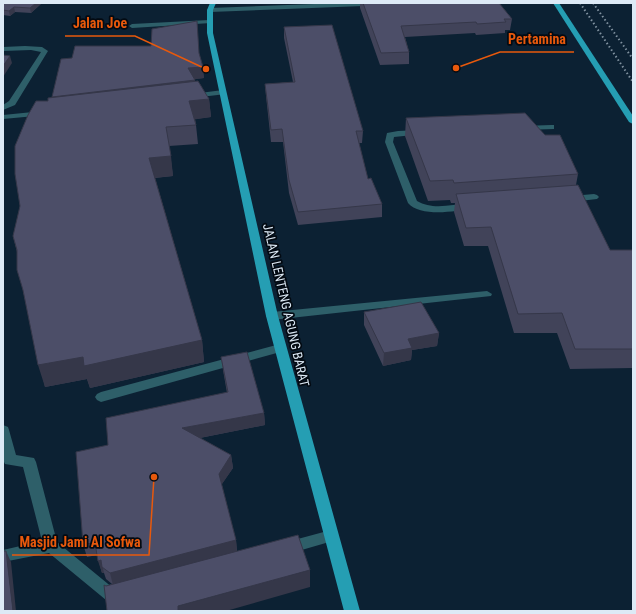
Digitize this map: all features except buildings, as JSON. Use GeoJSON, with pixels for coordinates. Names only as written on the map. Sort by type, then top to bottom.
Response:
{"type":"FeatureCollection","features":[{"type":"Feature","properties":{"kind":"main road","name":"JALAN LENTENG AGUNG BARAT"},"geometry":{"type":"LineString","coordinates":[[214,3],[210,10],[209,22],[272,316],[352,611]]}},
{"type":"Feature","properties":{"kind":"main road"},"geometry":{"type":"LineString","coordinates":[[556,3],[633,122]]}},
{"type":"Feature","properties":{"kind":"street"},"geometry":{"type":"LineString","coordinates":[[210,10],[390,3]]}},
{"type":"Feature","properties":{"kind":"street"},"geometry":{"type":"LineString","coordinates":[[132,26],[209,22]]}},
{"type":"Feature","properties":{"kind":"street"},"geometry":{"type":"LineString","coordinates":[[3,49],[41,48],[45,51],[12,103],[3,108]]}},
{"type":"Feature","properties":{"kind":"street"},"geometry":{"type":"LineString","coordinates":[[184,97],[223,92]]}},
{"type":"Feature","properties":{"kind":"street"},"geometry":{"type":"LineString","coordinates":[[3,116],[55,112]]}},
{"type":"Feature","properties":{"kind":"street"},"geometry":{"type":"LineString","coordinates":[[513,128],[551,127]]}},
{"type":"Feature","properties":{"kind":"street"},"geometry":{"type":"LineString","coordinates":[[429,132],[398,133],[390,135],[389,142],[413,203],[418,207],[428,209],[476,205]]}},
{"type":"Feature","properties":{"kind":"street"},"geometry":{"type":"LineString","coordinates":[[562,200],[594,197]]}},
{"type":"Feature","properties":{"kind":"street"},"geometry":{"type":"LineString","coordinates":[[272,316],[486,294]]}},
{"type":"Feature","properties":{"kind":"street"},"geometry":{"type":"LineString","coordinates":[[101,397],[280,348]]}},
{"type":"Feature","properties":{"kind":"street"},"geometry":{"type":"LineString","coordinates":[[3,430],[10,460],[29,462],[54,549],[111,595],[133,589]]}},
{"type":"Feature","properties":{"kind":"street"},"geometry":{"type":"LineString","coordinates":[[270,553],[331,536]]}},
{"type":"Feature","properties":{"kind":"street"},"geometry":{"type":"LineString","coordinates":[[3,556],[54,549]]}},
{"type":"Feature","properties":{"kind":"railway"},"geometry":{"type":"LineString","coordinates":[[580,3],[633,82]]}},
{"type":"Feature","properties":{"kind":"railway"},"geometry":{"type":"LineString","coordinates":[[593,3],[633,59]]}},
{"type":"Feature","properties":{"kind":"place","name":"Pertamina"},"geometry":{"type":"Point","coordinates":[456,68]}},
{"type":"Feature","properties":{"kind":"place","name":"Jalan Joe"},"geometry":{"type":"Point","coordinates":[206,69]}},
{"type":"Feature","properties":{"kind":"place","name":"Masjid Jami Al Sofwa"},"geometry":{"type":"Point","coordinates":[154,477]}}]}
